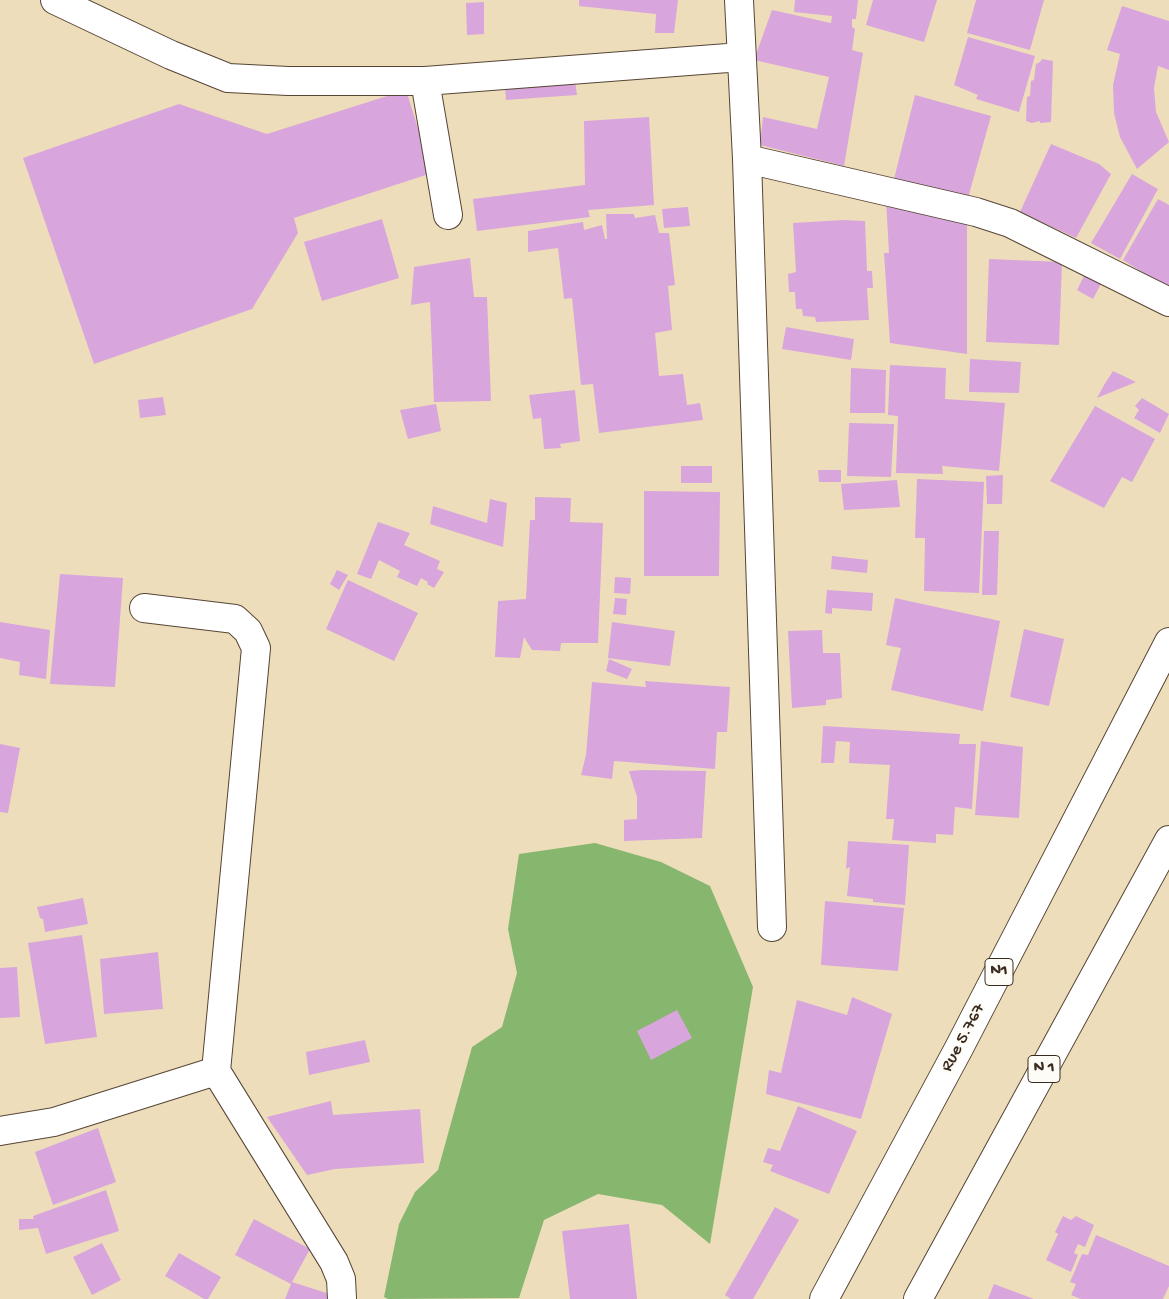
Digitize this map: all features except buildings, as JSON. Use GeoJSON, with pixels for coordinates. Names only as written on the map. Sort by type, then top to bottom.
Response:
{"type":"FeatureCollection","features":[{"type":"Feature","properties":{"kind":"main road"},"geometry":{"type":"LineString","coordinates":[[55,0],[171,54],[228,78],[425,81],[741,57]]}},
{"type":"Feature","properties":{"kind":"main road"},"geometry":{"type":"LineString","coordinates":[[739,0],[747,159],[772,927]]}},
{"type":"Feature","properties":{"kind":"main road"},"geometry":{"type":"LineString","coordinates":[[425,81],[448,215]]}},
{"type":"Feature","properties":{"kind":"main road"},"geometry":{"type":"LineString","coordinates":[[747,159],[985,214],[1010,223],[1169,302]]}},
{"type":"Feature","properties":{"kind":"main road"},"geometry":{"type":"LineString","coordinates":[[144,608],[235,619],[248,632],[256,648],[216,1071],[334,1262],[341,1279],[342,1299]]}},
{"type":"Feature","properties":{"kind":"main road","name":"Rue 5.767"},"geometry":{"type":"LineString","coordinates":[[824,1299],[960,1048],[1169,642]]}},
{"type":"Feature","properties":{"kind":"main road","name":"N 1"},"geometry":{"type":"LineString","coordinates":[[918,1299],[1169,840]]}},
{"type":"Feature","properties":{"kind":"main road"},"geometry":{"type":"LineString","coordinates":[[0,1131],[54,1122],[216,1071]]}},
{"type":"Feature","properties":{"kind":"green space"},"geometry":{"type":"Polygon","coordinates":[[[595,843],[661,862],[710,886],[753,987],[710,1244],[662,1205],[598,1194],[544,1220],[519,1298],[388,1299],[384,1297],[399,1224],[415,1192],[438,1170],[472,1047],[502,1027],[517,973],[508,929],[519,854],[595,843]]]}}]}
